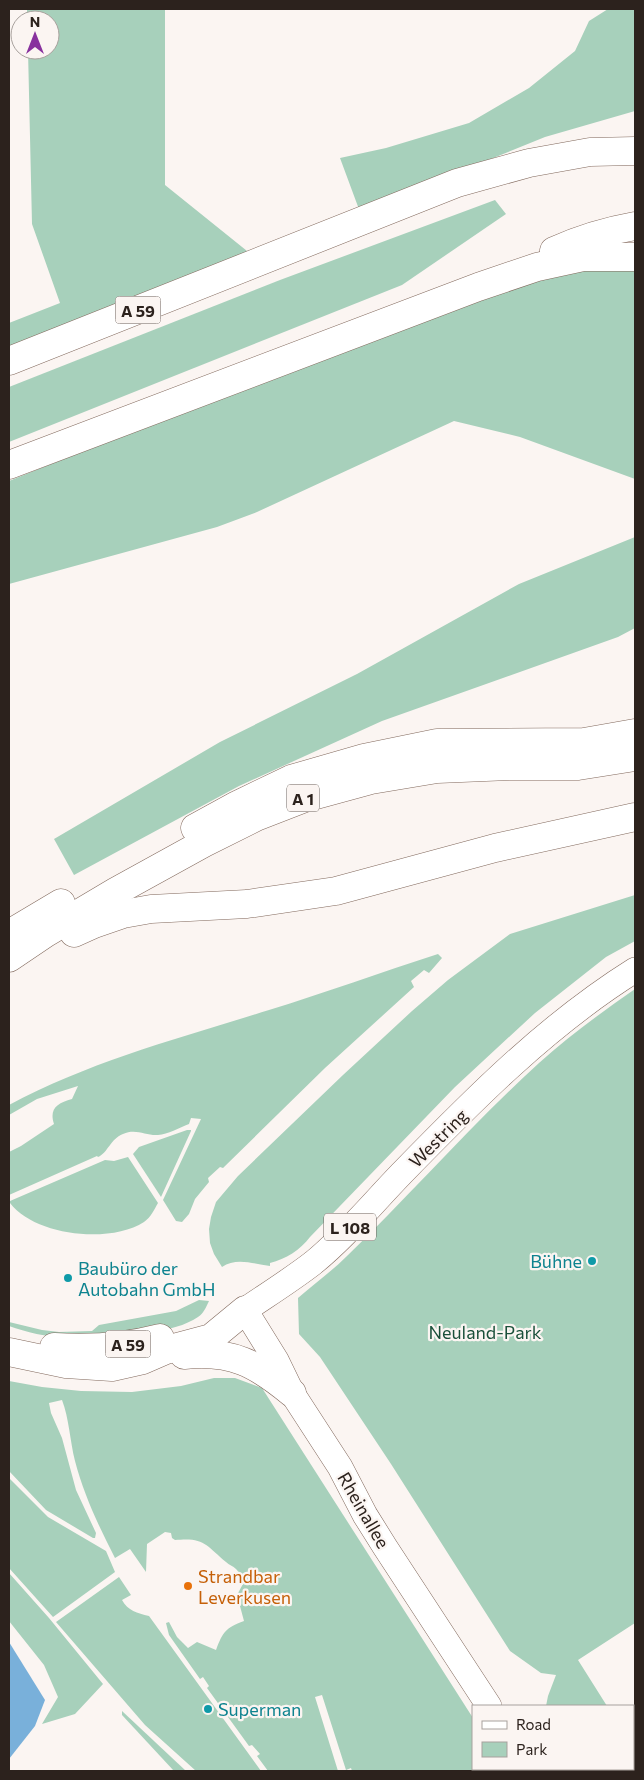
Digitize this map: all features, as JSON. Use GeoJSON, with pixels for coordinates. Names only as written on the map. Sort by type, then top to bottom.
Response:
{"type":"FeatureCollection","features":[{"type":"Feature","properties":{"kind":"highway","name":"A 59"},"geometry":{"type":"LineString","coordinates":[[9,361],[457,184],[529,163],[590,152],[635,151]]}},
{"type":"Feature","properties":{"kind":"highway"},"geometry":{"type":"LineString","coordinates":[[478,287],[571,244],[613,230],[635,226]]}},
{"type":"Feature","properties":{"kind":"highway"},"geometry":{"type":"LineString","coordinates":[[9,465],[478,287],[537,267],[583,257],[635,257]]}},
{"type":"Feature","properties":{"kind":"highway","name":"A 1"},"geometry":{"type":"LineString","coordinates":[[9,934],[173,839],[290,779],[364,758],[436,743],[584,742],[633,738]]}},
{"type":"Feature","properties":{"kind":"highway","name":"A 1"},"geometry":{"type":"LineString","coordinates":[[9,958],[46,933],[115,892],[204,843],[256,817],[305,798],[371,780],[437,769],[578,766],[633,738]]}},
{"type":"Feature","properties":{"kind":"highway"},"geometry":{"type":"LineString","coordinates":[[9,963],[94,924],[123,914],[151,909],[247,904],[336,892],[495,848],[635,817]]}},
{"type":"Feature","properties":{"kind":"highway","name":"A 59"},"geometry":{"type":"LineString","coordinates":[[9,1337],[54,1347],[113,1346],[177,1334],[244,1310]]}},
{"type":"Feature","properties":{"kind":"highway"},"geometry":{"type":"LineString","coordinates":[[143,1360],[166,1350],[212,1338],[244,1310]]}},
{"type":"Feature","properties":{"kind":"highway","name":"A 59"},"geometry":{"type":"LineString","coordinates":[[9,1352],[66,1364],[91,1366],[112,1367],[143,1360]]}},
{"type":"Feature","properties":{"kind":"highway"},"geometry":{"type":"LineString","coordinates":[[143,1360],[202,1353],[230,1357],[270,1374],[292,1393]]}},
{"type":"Feature","properties":{"kind":"main road","name":"Westring"},"geometry":{"type":"LineString","coordinates":[[244,1310],[301,1272],[333,1245],[402,1173],[519,1059],[580,1009],[635,970]]}},
{"type":"Feature","properties":{"kind":"main road","name":"Rheinallee"},"geometry":{"type":"LineString","coordinates":[[244,1310],[276,1360],[292,1393],[340,1468],[365,1515],[488,1705]]}},
{"type":"Feature","properties":{"kind":"green space"},"geometry":{"type":"Polygon","coordinates":[[[165,9],[165,185],[252,255],[9,351],[9,323],[60,303],[32,224],[28,60],[60,60],[60,10],[27,10],[165,9]]]}},
{"type":"Feature","properties":{"kind":"green space"},"geometry":{"type":"Polygon","coordinates":[[[608,9],[635,9],[635,111],[545,137],[360,212],[340,158],[386,148],[469,123],[529,88],[575,51],[589,21],[608,9]]]}},
{"type":"Feature","properties":{"kind":"green space"},"geometry":{"type":"Polygon","coordinates":[[[495,200],[506,214],[402,285],[9,442],[9,387],[280,280],[495,200]]]}},
{"type":"Feature","properties":{"kind":"green space"},"geometry":{"type":"Polygon","coordinates":[[[577,266],[635,267],[635,479],[520,437],[454,421],[257,512],[217,527],[9,584],[9,481],[413,318],[577,266]]]}},
{"type":"Feature","properties":{"kind":"green space"},"geometry":{"type":"Polygon","coordinates":[[[635,537],[635,628],[618,637],[382,721],[239,786],[74,875],[54,839],[220,742],[357,674],[519,584],[635,537]]]}},
{"type":"Feature","properties":{"kind":"green space"},"geometry":{"type":"Polygon","coordinates":[[[635,895],[635,941],[606,957],[535,1013],[455,1087],[302,1246],[287,1256],[270,1263],[270,1266],[233,1262],[222,1267],[210,1243],[209,1229],[216,1202],[238,1176],[412,1011],[448,980],[510,934],[635,895]]]}},
{"type":"Feature","properties":{"kind":"green space"},"geometry":{"type":"Polygon","coordinates":[[[438,954],[442,958],[429,973],[424,970],[411,981],[414,987],[325,1068],[223,1168],[220,1167],[208,1178],[209,1182],[195,1199],[189,1214],[182,1222],[176,1221],[163,1200],[201,1119],[191,1118],[189,1124],[162,1134],[128,1132],[115,1139],[98,1157],[9,1195],[9,1152],[54,1124],[53,1114],[56,1107],[62,1102],[72,1099],[78,1086],[37,1099],[9,1115],[9,1105],[40,1089],[104,1063],[438,954]]]}},
{"type":"Feature","properties":{"kind":"green space","name":"Neuland-Park"},"geometry":{"type":"Polygon","coordinates":[[[635,989],[635,1623],[578,1660],[606,1705],[546,1705],[556,1675],[541,1673],[510,1651],[391,1464],[320,1357],[299,1334],[298,1298],[347,1256],[514,1086],[586,1024],[635,989]]]}},
{"type":"Feature","properties":{"kind":"green space"},"geometry":{"type":"Polygon","coordinates":[[[187,1130],[191,1131],[161,1197],[133,1154],[139,1147],[187,1130]]]}},
{"type":"Feature","properties":{"kind":"green space"},"geometry":{"type":"Polygon","coordinates":[[[128,1157],[158,1203],[144,1222],[130,1229],[112,1233],[93,1234],[54,1229],[37,1223],[22,1214],[10,1203],[10,1201],[105,1160],[114,1161],[128,1157]]]}},
{"type":"Feature","properties":{"kind":"green space"},"geometry":{"type":"Polygon","coordinates":[[[199,1300],[209,1301],[198,1317],[176,1327],[151,1332],[69,1338],[29,1332],[9,1326],[9,1322],[59,1332],[92,1331],[99,1325],[176,1311],[199,1300]]]}},
{"type":"Feature","properties":{"kind":"green space"},"geometry":{"type":"Polygon","coordinates":[[[214,1378],[235,1378],[262,1388],[472,1716],[472,1770],[507,1771],[352,1771],[351,1768],[346,1770],[322,1695],[315,1697],[338,1771],[268,1771],[257,1756],[260,1754],[252,1745],[249,1746],[207,1688],[209,1686],[203,1677],[200,1679],[169,1635],[166,1623],[169,1622],[177,1637],[188,1648],[197,1642],[216,1650],[226,1631],[244,1621],[237,1595],[244,1582],[237,1570],[199,1541],[175,1540],[172,1538],[171,1533],[165,1532],[147,1544],[146,1572],[130,1549],[115,1558],[87,1498],[75,1461],[62,1400],[49,1403],[51,1413],[62,1438],[76,1490],[96,1533],[95,1538],[46,1510],[9,1471],[9,1381],[81,1391],[132,1392],[181,1386],[214,1378]]]}},
{"type":"Feature","properties":{"kind":"green space"},"geometry":{"type":"Polygon","coordinates":[[[9,1478],[48,1517],[106,1551],[115,1572],[53,1617],[9,1568],[9,1478]]]}},
{"type":"Feature","properties":{"kind":"green space"},"geometry":{"type":"Polygon","coordinates":[[[9,1573],[103,1684],[75,1714],[42,1724],[58,1697],[44,1665],[9,1621],[9,1573]]]}},
{"type":"Feature","properties":{"kind":"green space"},"geometry":{"type":"Polygon","coordinates":[[[119,1577],[131,1595],[122,1600],[124,1604],[133,1611],[149,1616],[261,1771],[196,1771],[145,1725],[56,1622],[119,1577]]]}},
{"type":"Feature","properties":{"kind":"green space"},"geometry":{"type":"Polygon","coordinates":[[[122,1711],[186,1771],[174,1771],[122,1715],[122,1711]]]}},
{"type":"Feature","properties":{"kind":"green space"},"geometry":{"type":"Polygon","coordinates":[[[634,1748],[635,1750],[635,1771],[549,1771],[634,1770],[634,1748]]]}},
{"type":"Feature","properties":{"kind":"water"},"geometry":{"type":"Polygon","coordinates":[[[9,1642],[45,1700],[35,1726],[9,1759],[9,1642]]]}},
{"type":"Feature","properties":{"kind":"place","name":"Bühne"},"geometry":{"type":"Point","coordinates":[592,1261]}},
{"type":"Feature","properties":{"kind":"place","name":"Baubüro der Autobahn GmbH"},"geometry":{"type":"Point","coordinates":[68,1278]}},
{"type":"Feature","properties":{"kind":"place","name":"Strandbar Leverkusen"},"geometry":{"type":"Point","coordinates":[188,1586]}},
{"type":"Feature","properties":{"kind":"place","name":"Superman"},"geometry":{"type":"Point","coordinates":[208,1709]}}]}
